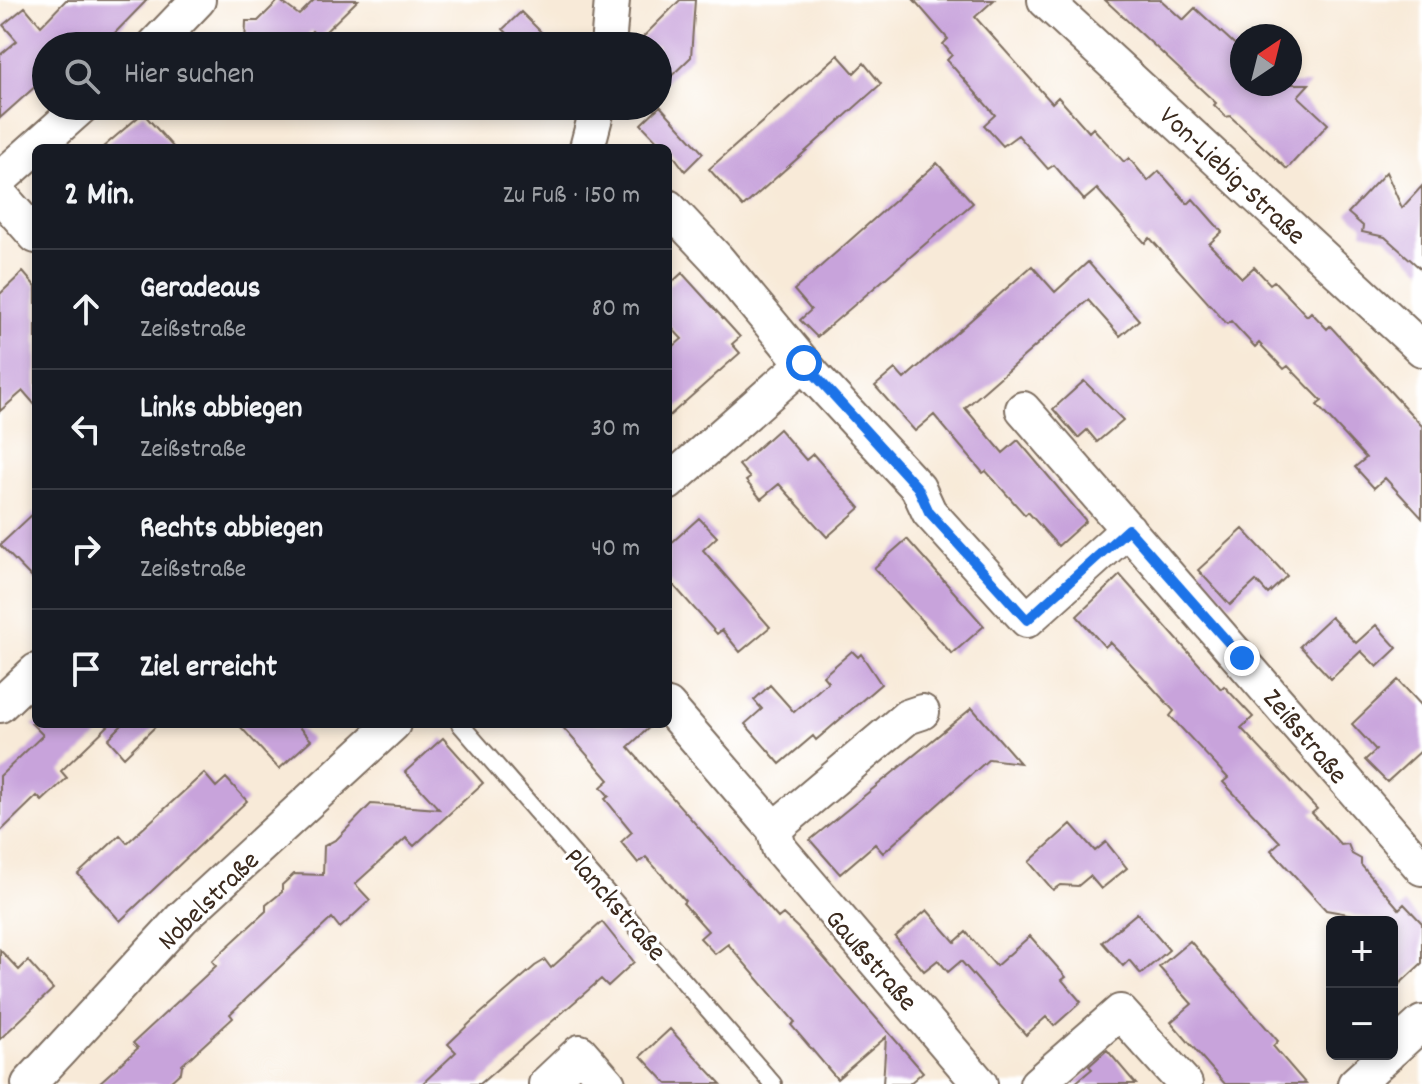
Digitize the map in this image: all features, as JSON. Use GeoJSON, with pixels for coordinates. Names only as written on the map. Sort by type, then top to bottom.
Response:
{"type":"FeatureCollection","features":[{"type":"Feature","properties":{"kind":"street"},"geometry":{"type":"LineString","coordinates":[[167,32],[198,0]]}},
{"type":"Feature","properties":{"kind":"street"},"geometry":{"type":"LineString","coordinates":[[609,32],[612,0]]}},
{"type":"Feature","properties":{"kind":"street","name":"Von-Liebig-Straße"},"geometry":{"type":"LineString","coordinates":[[1045,0],[1422,349]]}},
{"type":"Feature","properties":{"kind":"street"},"geometry":{"type":"LineString","coordinates":[[39,144],[66,120]]}},
{"type":"Feature","properties":{"kind":"street"},"geometry":{"type":"LineString","coordinates":[[593,144],[596,120]]}},
{"type":"Feature","properties":{"kind":"street"},"geometry":{"type":"LineString","coordinates":[[0,179],[32,151]]}},
{"type":"Feature","properties":{"kind":"street"},"geometry":{"type":"LineString","coordinates":[[0,195],[32,231]]}},
{"type":"Feature","properties":{"kind":"street"},"geometry":{"type":"LineString","coordinates":[[672,212],[918,488],[929,512],[1027,620],[1128,529]]}},
{"type":"Feature","properties":{"kind":"street"},"geometry":{"type":"LineString","coordinates":[[672,479],[804,363]]}},
{"type":"Feature","properties":{"kind":"street","name":"Zeißstraße"},"geometry":{"type":"LineString","coordinates":[[1023,409],[1422,868]]}},
{"type":"Feature","properties":{"kind":"street"},"geometry":{"type":"LineString","coordinates":[[0,705],[32,675]]}},
{"type":"Feature","properties":{"kind":"street","name":"Gaußstraße"},"geometry":{"type":"LineString","coordinates":[[672,711],[774,829],[779,848],[980,1084]]}},
{"type":"Feature","properties":{"kind":"street"},"geometry":{"type":"LineString","coordinates":[[774,829],[907,717],[922,712]]}},
{"type":"Feature","properties":{"kind":"street","name":"Nobelstraße"},"geometry":{"type":"LineString","coordinates":[[29,1084],[182,918],[389,728]]}},
{"type":"Feature","properties":{"kind":"street"},"geometry":{"type":"LineString","coordinates":[[1037,1084],[1120,1012],[1185,1084]]}},
{"type":"Feature","properties":{"kind":"street"},"geometry":{"type":"LineString","coordinates":[[1398,1045],[1422,1023]]}},
{"type":"Feature","properties":{"kind":"street"},"geometry":{"type":"LineString","coordinates":[[546,1084],[580,1052],[608,1084]]}},
{"type":"Feature","properties":{"kind":"street"},"geometry":{"type":"LineString","coordinates":[[1355,1084],[1381,1060]]}},
{"type":"Feature","properties":{"kind":"lane","name":"Planckstraße"},"geometry":{"type":"LineString","coordinates":[[463,728],[773,1084]]}},
{"type":"Feature","properties":{"kind":"building"},"geometry":{"type":"Polygon","coordinates":[[[66,0],[147,0],[116,32],[32,32],[32,89],[0,118],[0,55],[17,41],[3,25],[25,7],[41,26],[66,0]]]}},
{"type":"Feature","properties":{"kind":"building"},"geometry":{"type":"Polygon","coordinates":[[[279,0],[299,15],[314,0],[358,0],[325,32],[246,32],[246,21],[258,21],[279,0]]]}},
{"type":"Feature","properties":{"kind":"building"},"geometry":{"type":"Polygon","coordinates":[[[680,0],[695,0],[691,57],[672,75],[672,32],[648,32],[680,0]]]}},
{"type":"Feature","properties":{"kind":"building"},"geometry":{"type":"Polygon","coordinates":[[[914,0],[994,0],[975,17],[1052,103],[1058,97],[1089,132],[1093,128],[1124,162],[1129,158],[1148,181],[1159,171],[1188,204],[1193,199],[1222,232],[1209,244],[1242,278],[1254,267],[1270,284],[1274,281],[1307,316],[1311,312],[1327,329],[1330,326],[1422,426],[1422,518],[1385,478],[1374,488],[1355,467],[1366,458],[1317,405],[1322,401],[1288,366],[1284,369],[1259,343],[1255,347],[1231,321],[1227,324],[1150,238],[1145,243],[1097,189],[1084,200],[1054,165],[1048,169],[1018,135],[1003,146],[984,125],[995,115],[947,60],[952,55],[943,44],[948,39],[914,0]]]}},
{"type":"Feature","properties":{"kind":"building"},"geometry":{"type":"Polygon","coordinates":[[[1105,0],[1161,0],[1183,20],[1195,8],[1230,40],[1230,96],[1298,96],[1328,124],[1287,169],[1230,116],[1226,117],[1214,105],[1216,103],[1105,0]]]}},
{"type":"Feature","properties":{"kind":"building"},"geometry":{"type":"Polygon","coordinates":[[[521,12],[541,32],[506,32],[503,29],[521,12]]]}},
{"type":"Feature","properties":{"kind":"building"},"geometry":{"type":"Polygon","coordinates":[[[838,55],[854,73],[864,63],[881,84],[743,207],[709,169],[838,55]]]}},
{"type":"Feature","properties":{"kind":"building"},"geometry":{"type":"Polygon","coordinates":[[[672,119],[703,153],[685,171],[672,153],[672,144],[660,144],[641,124],[645,120],[672,119]]]}},
{"type":"Feature","properties":{"kind":"building"},"geometry":{"type":"Polygon","coordinates":[[[135,120],[149,120],[170,144],[107,144],[135,120]]]}},
{"type":"Feature","properties":{"kind":"building"},"geometry":{"type":"Polygon","coordinates":[[[937,163],[973,203],[817,337],[800,320],[811,310],[794,290],[937,163]]]}},
{"type":"Feature","properties":{"kind":"building"},"geometry":{"type":"Polygon","coordinates":[[[1386,172],[1402,208],[1422,186],[1422,270],[1385,237],[1362,232],[1363,226],[1348,213],[1386,172]]]}},
{"type":"Feature","properties":{"kind":"building"},"geometry":{"type":"Polygon","coordinates":[[[1088,262],[1139,320],[1120,336],[1088,300],[965,408],[1003,453],[1018,440],[1086,521],[1058,546],[986,471],[983,473],[934,415],[915,431],[875,386],[895,369],[904,379],[1032,266],[1055,292],[1088,262]]]}},
{"type":"Feature","properties":{"kind":"building"},"geometry":{"type":"Polygon","coordinates":[[[23,272],[32,282],[32,401],[23,391],[0,411],[0,294],[23,272]]]}},
{"type":"Feature","properties":{"kind":"building"},"geometry":{"type":"Polygon","coordinates":[[[682,273],[740,337],[732,344],[740,353],[672,413],[672,348],[682,339],[672,328],[672,282],[682,273]]]}},
{"type":"Feature","properties":{"kind":"building"},"geometry":{"type":"Polygon","coordinates":[[[1084,381],[1123,420],[1097,442],[1087,430],[1078,438],[1053,409],[1084,381]]]}},
{"type":"Feature","properties":{"kind":"building"},"geometry":{"type":"Polygon","coordinates":[[[779,429],[806,460],[813,454],[860,508],[827,537],[779,484],[761,499],[746,481],[750,478],[739,465],[779,429]]]}},
{"type":"Feature","properties":{"kind":"building"},"geometry":{"type":"Polygon","coordinates":[[[32,515],[32,578],[0,545],[32,515]]]}},
{"type":"Feature","properties":{"kind":"building"},"geometry":{"type":"Polygon","coordinates":[[[699,518],[717,537],[703,550],[770,627],[740,652],[722,630],[717,634],[672,583],[672,542],[699,518]]]}},
{"type":"Feature","properties":{"kind":"building"},"geometry":{"type":"Polygon","coordinates":[[[1243,529],[1287,576],[1268,594],[1256,581],[1230,605],[1198,570],[1243,529]]]}},
{"type":"Feature","properties":{"kind":"building"},"geometry":{"type":"Polygon","coordinates":[[[907,539],[984,626],[952,654],[874,568],[907,539]]]}},
{"type":"Feature","properties":{"kind":"building"},"geometry":{"type":"Polygon","coordinates":[[[1120,575],[1221,689],[1224,686],[1253,717],[1241,728],[1317,809],[1312,813],[1341,845],[1348,844],[1352,854],[1361,859],[1361,865],[1399,909],[1404,904],[1422,923],[1422,963],[1398,985],[1398,916],[1359,916],[1326,910],[1271,850],[1280,842],[1223,782],[1228,778],[1170,716],[1174,711],[1110,642],[1105,647],[1077,616],[1120,575]]]}},
{"type":"Feature","properties":{"kind":"building"},"geometry":{"type":"Polygon","coordinates":[[[1331,617],[1356,643],[1376,625],[1397,648],[1377,667],[1361,651],[1331,679],[1300,646],[1331,617]]]}},
{"type":"Feature","properties":{"kind":"building"},"geometry":{"type":"Polygon","coordinates":[[[852,651],[858,657],[861,654],[881,684],[816,740],[813,736],[780,764],[745,724],[762,709],[754,700],[770,685],[794,712],[828,682],[823,676],[852,651]]]}},
{"type":"Feature","properties":{"kind":"building"},"geometry":{"type":"Polygon","coordinates":[[[1398,680],[1422,706],[1422,750],[1387,782],[1365,760],[1376,750],[1352,724],[1398,680]]]}},
{"type":"Feature","properties":{"kind":"building"},"geometry":{"type":"Polygon","coordinates":[[[972,708],[1020,763],[989,759],[883,853],[875,844],[840,874],[810,840],[972,708]]]}},
{"type":"Feature","properties":{"kind":"building"},"geometry":{"type":"Polygon","coordinates":[[[36,728],[106,728],[61,771],[67,778],[42,801],[37,796],[0,832],[0,776],[43,735],[36,728]]]}},
{"type":"Feature","properties":{"kind":"building"},"geometry":{"type":"Polygon","coordinates":[[[119,728],[154,728],[124,757],[108,739],[119,728]]]}},
{"type":"Feature","properties":{"kind":"building"},"geometry":{"type":"Polygon","coordinates":[[[242,728],[300,728],[311,740],[279,769],[242,728]]]}},
{"type":"Feature","properties":{"kind":"building"},"geometry":{"type":"Polygon","coordinates":[[[564,728],[649,728],[628,747],[778,918],[783,914],[798,928],[923,1072],[909,1084],[883,1084],[886,1037],[837,1079],[791,1025],[795,1022],[728,944],[715,954],[700,938],[708,931],[683,903],[685,901],[646,857],[638,863],[621,842],[632,832],[605,799],[609,796],[601,787],[609,780],[564,728]]]}},
{"type":"Feature","properties":{"kind":"building"},"geometry":{"type":"Polygon","coordinates":[[[443,738],[483,783],[414,846],[406,838],[355,884],[370,900],[340,928],[332,918],[230,1014],[233,1018],[182,1065],[181,1072],[168,1084],[98,1084],[138,1048],[133,1043],[216,966],[212,961],[266,911],[266,905],[282,892],[282,885],[294,874],[323,875],[324,846],[337,839],[371,804],[439,809],[405,772],[443,738]]]}},
{"type":"Feature","properties":{"kind":"building"},"geometry":{"type":"Polygon","coordinates":[[[204,773],[216,787],[226,778],[247,801],[120,921],[78,874],[120,835],[127,843],[204,773]]]}},
{"type":"Feature","properties":{"kind":"building"},"geometry":{"type":"Polygon","coordinates":[[[1071,824],[1095,851],[1106,842],[1127,868],[1101,889],[1090,876],[1078,886],[1060,885],[1053,890],[1029,862],[1071,824]]]}},
{"type":"Feature","properties":{"kind":"building"},"geometry":{"type":"Polygon","coordinates":[[[927,910],[955,942],[966,932],[996,966],[1030,936],[1066,977],[1062,980],[1081,1002],[1054,1026],[1046,1017],[1026,1035],[961,961],[948,972],[938,960],[924,971],[895,937],[927,910]]]}},
{"type":"Feature","properties":{"kind":"building"},"geometry":{"type":"Polygon","coordinates":[[[1137,913],[1169,950],[1141,974],[1129,960],[1123,966],[1102,942],[1137,913]]]}},
{"type":"Feature","properties":{"kind":"building"},"geometry":{"type":"Polygon","coordinates":[[[602,922],[634,962],[608,986],[601,979],[480,1084],[422,1084],[456,1052],[448,1044],[472,1021],[535,966],[545,960],[551,968],[602,922]]]}},
{"type":"Feature","properties":{"kind":"building"},"geometry":{"type":"Polygon","coordinates":[[[1190,941],[1278,1041],[1273,1046],[1306,1084],[1225,1084],[1171,1022],[1192,1004],[1159,967],[1190,941]]]}},
{"type":"Feature","properties":{"kind":"building"},"geometry":{"type":"Polygon","coordinates":[[[0,950],[19,970],[28,961],[53,989],[0,1039],[0,950]]]}},
{"type":"Feature","properties":{"kind":"building"},"geometry":{"type":"Polygon","coordinates":[[[670,1029],[721,1084],[667,1084],[641,1056],[670,1029]]]}},
{"type":"Feature","properties":{"kind":"building"},"geometry":{"type":"Polygon","coordinates":[[[1107,1050],[1136,1084],[1074,1084],[1092,1069],[1089,1066],[1107,1050]]]}},
{"type":"Feature","properties":{"kind":"route"},"geometry":{"type":"LineString","coordinates":[[804,363],[918,488],[929,512],[1027,620],[1128,529],[1242,658]]}}]}
